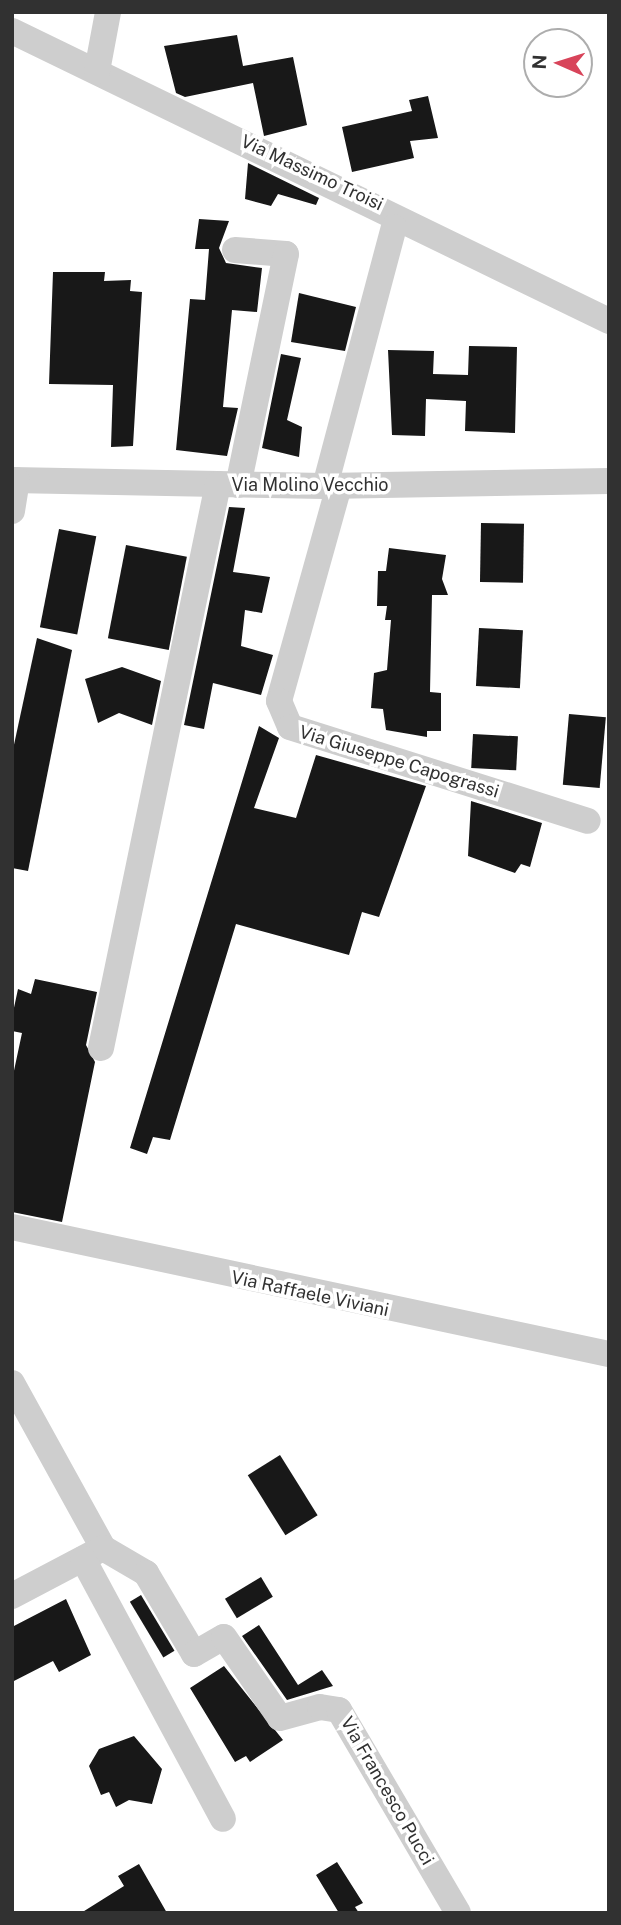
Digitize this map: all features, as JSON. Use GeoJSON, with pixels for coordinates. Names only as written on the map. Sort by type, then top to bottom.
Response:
{"type":"FeatureCollection","features":[{"type":"Feature","properties":{"kind":"street"},"geometry":{"type":"LineString","coordinates":[[97,71],[108,12]]}},
{"type":"Feature","properties":{"kind":"street","name":"Via Massimo Troisi"},"geometry":{"type":"LineString","coordinates":[[12,31],[609,321]]}},
{"type":"Feature","properties":{"kind":"street","name":"Via Giuseppe Capograssi"},"geometry":{"type":"LineString","coordinates":[[394,227],[279,701],[290,727],[588,821]]}},
{"type":"Feature","properties":{"kind":"street"},"geometry":{"type":"LineString","coordinates":[[101,1048],[228,484],[286,254],[235,250]]}},
{"type":"Feature","properties":{"kind":"street"},"geometry":{"type":"LineString","coordinates":[[12,511],[15,480]]}},
{"type":"Feature","properties":{"kind":"street","name":"Via Molino Vecchio"},"geometry":{"type":"LineString","coordinates":[[15,480],[332,486],[609,481]]}},
{"type":"Feature","properties":{"kind":"street","name":"Via Raffaele Viviani"},"geometry":{"type":"LineString","coordinates":[[12,1227],[609,1354]]}},
{"type":"Feature","properties":{"kind":"street"},"geometry":{"type":"LineString","coordinates":[[12,1383],[223,1819]]}},
{"type":"Feature","properties":{"kind":"street"},"geometry":{"type":"LineString","coordinates":[[12,1596],[93,1554]]}},
{"type":"Feature","properties":{"kind":"street","name":"Via Francesco Pucci"},"geometry":{"type":"LineString","coordinates":[[93,1554],[146,1573],[194,1654],[224,1637],[280,1718],[320,1707],[339,1710],[458,1913]]}},
{"type":"Feature","properties":{"kind":"building"},"geometry":{"type":"Polygon","coordinates":[[[237,35],[243,66],[293,57],[307,125],[264,136],[253,83],[185,97],[176,93],[164,46],[237,35]]]}},
{"type":"Feature","properties":{"kind":"building"},"geometry":{"type":"Polygon","coordinates":[[[428,96],[438,138],[410,141],[414,158],[352,172],[342,127],[412,111],[409,100],[428,96]]]}},
{"type":"Feature","properties":{"kind":"building"},"geometry":{"type":"Polygon","coordinates":[[[248,163],[319,198],[316,205],[278,194],[271,206],[245,199],[248,163]]]}},
{"type":"Feature","properties":{"kind":"building"},"geometry":{"type":"Polygon","coordinates":[[[199,219],[229,221],[219,248],[226,263],[262,268],[257,312],[232,310],[223,407],[238,408],[227,456],[176,450],[190,299],[205,300],[209,249],[195,249],[199,219]]]}},
{"type":"Feature","properties":{"kind":"building"},"geometry":{"type":"Polygon","coordinates":[[[53,272],[105,272],[104,281],[131,280],[130,291],[142,292],[133,446],[111,447],[113,385],[49,384],[53,272]]]}},
{"type":"Feature","properties":{"kind":"building"},"geometry":{"type":"Polygon","coordinates":[[[299,293],[356,307],[345,351],[291,342],[299,293]]]}},
{"type":"Feature","properties":{"kind":"building"},"geometry":{"type":"Polygon","coordinates":[[[469,346],[517,347],[515,433],[465,431],[466,401],[426,399],[425,436],[392,435],[388,350],[434,351],[433,374],[468,375],[469,346]]]}},
{"type":"Feature","properties":{"kind":"building"},"geometry":{"type":"Polygon","coordinates":[[[281,354],[301,358],[287,420],[302,427],[299,457],[262,448],[281,354]]]}},
{"type":"Feature","properties":{"kind":"building"},"geometry":{"type":"Polygon","coordinates":[[[229,507],[245,508],[233,572],[270,577],[262,613],[245,610],[241,646],[273,655],[261,695],[213,683],[204,729],[184,725],[229,507]]]}},
{"type":"Feature","properties":{"kind":"building"},"geometry":{"type":"Polygon","coordinates":[[[481,523],[524,524],[523,583],[480,582],[481,523]]]}},
{"type":"Feature","properties":{"kind":"building"},"geometry":{"type":"Polygon","coordinates":[[[59,529],[96,536],[77,634],[40,627],[59,529]]]}},
{"type":"Feature","properties":{"kind":"building"},"geometry":{"type":"Polygon","coordinates":[[[126,545],[187,557],[169,650],[108,638],[126,545]]]}},
{"type":"Feature","properties":{"kind":"building"},"geometry":{"type":"Polygon","coordinates":[[[389,548],[446,555],[442,579],[448,595],[432,595],[430,692],[441,693],[441,731],[427,731],[427,737],[386,730],[383,709],[371,708],[374,673],[387,670],[391,620],[385,620],[387,606],[377,606],[378,571],[386,571],[389,548]]]}},
{"type":"Feature","properties":{"kind":"building"},"geometry":{"type":"Polygon","coordinates":[[[479,628],[523,630],[520,688],[476,686],[479,628]]]}},
{"type":"Feature","properties":{"kind":"building"},"geometry":{"type":"Polygon","coordinates":[[[37,638],[72,650],[28,871],[12,868],[12,754],[37,638]]]}},
{"type":"Feature","properties":{"kind":"building"},"geometry":{"type":"Polygon","coordinates":[[[122,667],[161,681],[152,725],[119,713],[98,723],[85,679],[122,667]]]}},
{"type":"Feature","properties":{"kind":"building"},"geometry":{"type":"Polygon","coordinates":[[[569,714],[606,717],[600,788],[563,785],[569,714]]]}},
{"type":"Feature","properties":{"kind":"building"},"geometry":{"type":"Polygon","coordinates":[[[259,726],[279,738],[254,808],[296,818],[316,755],[426,786],[379,917],[362,912],[349,955],[236,924],[170,1140],[153,1137],[147,1154],[130,1148],[259,726]]]}},
{"type":"Feature","properties":{"kind":"building"},"geometry":{"type":"Polygon","coordinates":[[[473,734],[518,736],[516,770],[471,768],[473,734]]]}},
{"type":"Feature","properties":{"kind":"building"},"geometry":{"type":"Polygon","coordinates":[[[471,801],[542,823],[530,867],[521,864],[515,873],[468,856],[471,801]]]}},
{"type":"Feature","properties":{"kind":"building"},"geometry":{"type":"Polygon","coordinates":[[[35,979],[97,992],[86,1045],[95,1062],[62,1222],[12,1212],[12,1080],[22,1033],[12,1031],[12,1017],[18,989],[31,994],[35,979]]]}},
{"type":"Feature","properties":{"kind":"building"},"geometry":{"type":"Polygon","coordinates":[[[280,1455],[318,1515],[285,1535],[248,1475],[280,1455]]]}},
{"type":"Feature","properties":{"kind":"building"},"geometry":{"type":"Polygon","coordinates":[[[261,1577],[273,1597],[237,1618],[225,1599],[261,1577]]]}},
{"type":"Feature","properties":{"kind":"building"},"geometry":{"type":"Polygon","coordinates":[[[141,1595],[174,1651],[163,1657],[130,1602],[141,1595]]]}},
{"type":"Feature","properties":{"kind":"building"},"geometry":{"type":"Polygon","coordinates":[[[66,1599],[91,1655],[59,1672],[53,1661],[12,1682],[12,1627],[66,1599]]]}},
{"type":"Feature","properties":{"kind":"building"},"geometry":{"type":"Polygon","coordinates":[[[259,1625],[298,1685],[322,1670],[333,1686],[287,1700],[242,1636],[259,1625]]]}},
{"type":"Feature","properties":{"kind":"building"},"geometry":{"type":"Polygon","coordinates":[[[224,1666],[283,1740],[250,1762],[246,1756],[235,1762],[190,1688],[224,1666]]]}},
{"type":"Feature","properties":{"kind":"building"},"geometry":{"type":"Polygon","coordinates":[[[134,1736],[162,1769],[152,1804],[129,1800],[116,1807],[109,1792],[101,1795],[89,1766],[99,1749],[134,1736]]]}},
{"type":"Feature","properties":{"kind":"building"},"geometry":{"type":"Polygon","coordinates":[[[337,1862],[363,1903],[355,1907],[359,1913],[339,1913],[316,1875],[337,1862]]]}},
{"type":"Feature","properties":{"kind":"building"},"geometry":{"type":"Polygon","coordinates":[[[139,1864],[167,1913],[81,1913],[124,1886],[118,1876],[139,1864]]]}}]}
